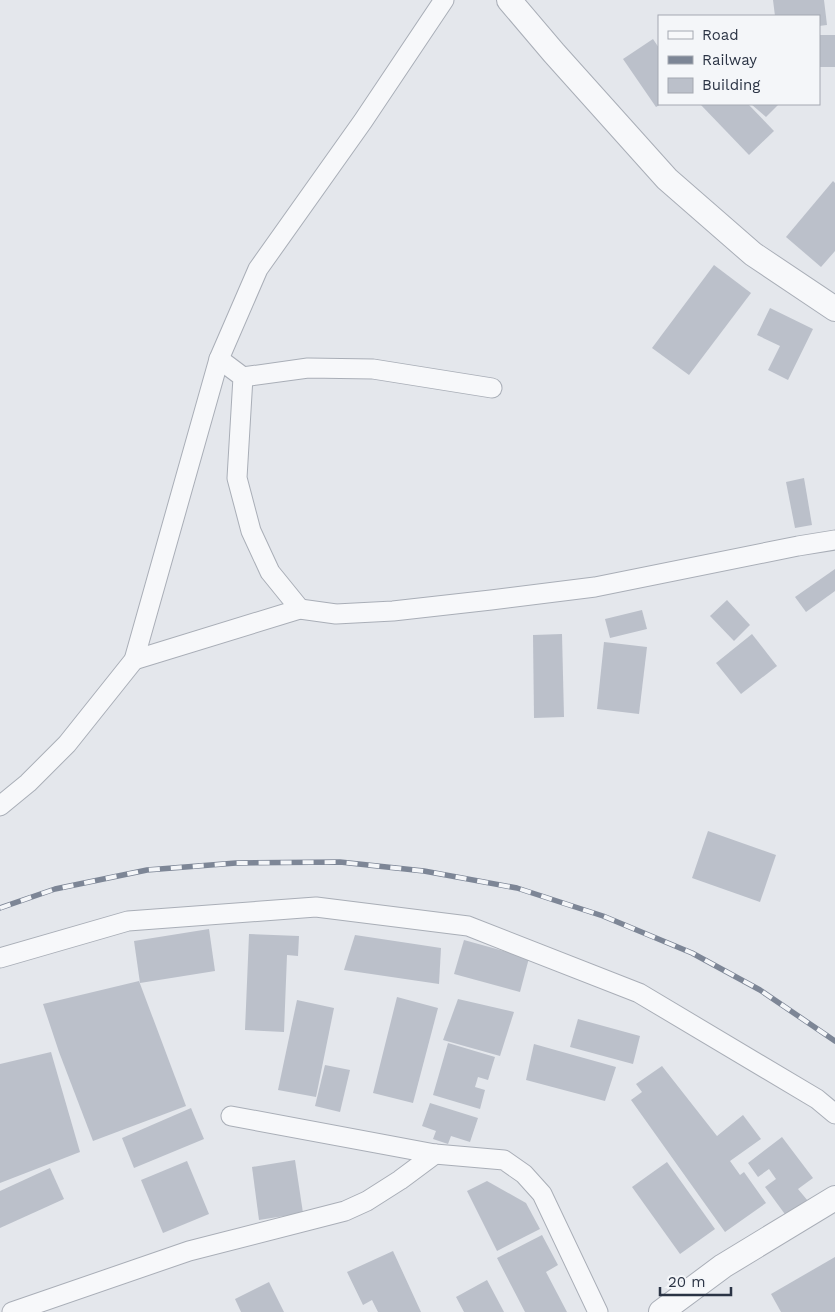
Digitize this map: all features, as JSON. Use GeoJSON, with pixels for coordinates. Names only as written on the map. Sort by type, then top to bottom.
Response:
{"type":"FeatureCollection","features":[{"type":"Feature","properties":{"kind":"street"},"geometry":{"type":"LineString","coordinates":[[0,806],[28,783],[66,744],[134,660],[219,359],[258,269],[363,121],[444,0]]}},
{"type":"Feature","properties":{"kind":"street"},"geometry":{"type":"LineString","coordinates":[[509,0],[667,179],[753,254],[835,309]]}},
{"type":"Feature","properties":{"kind":"street"},"geometry":{"type":"LineString","coordinates":[[219,359],[243,377],[308,368],[373,369],[492,388]]}},
{"type":"Feature","properties":{"kind":"street"},"geometry":{"type":"LineString","coordinates":[[243,377],[237,478],[251,530],[270,572],[300,609]]}},
{"type":"Feature","properties":{"kind":"street"},"geometry":{"type":"LineString","coordinates":[[134,660],[300,609],[336,614],[384,612],[491,600],[595,586],[835,540]]}},
{"type":"Feature","properties":{"kind":"street"},"geometry":{"type":"LineString","coordinates":[[0,958],[128,922],[316,907],[468,926],[639,993],[818,1099],[835,1114]]}},
{"type":"Feature","properties":{"kind":"street"},"geometry":{"type":"LineString","coordinates":[[231,1116],[435,1154],[504,1160],[524,1174],[542,1194],[598,1312]]}},
{"type":"Feature","properties":{"kind":"street"},"geometry":{"type":"LineString","coordinates":[[12,1312],[189,1251],[345,1211],[375,1196],[435,1154]]}},
{"type":"Feature","properties":{"kind":"street"},"geometry":{"type":"LineString","coordinates":[[661,1312],[723,1266],[835,1198]]}},
{"type":"Feature","properties":{"kind":"building"},"geometry":{"type":"Polygon","coordinates":[[[773,0],[824,0],[827,25],[820,26],[820,15],[775,15],[773,0]]]}},
{"type":"Feature","properties":{"kind":"building"},"geometry":{"type":"Polygon","coordinates":[[[820,35],[835,35],[835,67],[820,67],[820,35]]]}},
{"type":"Feature","properties":{"kind":"building"},"geometry":{"type":"Polygon","coordinates":[[[653,39],[658,46],[659,105],[656,107],[623,59],[653,39]]]}},
{"type":"Feature","properties":{"kind":"building"},"geometry":{"type":"Polygon","coordinates":[[[701,105],[749,105],[774,131],[749,155],[701,105]]]}},
{"type":"Feature","properties":{"kind":"building"},"geometry":{"type":"Polygon","coordinates":[[[752,105],[778,105],[766,117],[752,105]]]}},
{"type":"Feature","properties":{"kind":"building"},"geometry":{"type":"Polygon","coordinates":[[[833,181],[835,183],[835,251],[821,267],[786,237],[833,181]]]}},
{"type":"Feature","properties":{"kind":"building"},"geometry":{"type":"Polygon","coordinates":[[[714,265],[751,293],[689,375],[652,348],[714,265]]]}},
{"type":"Feature","properties":{"kind":"building"},"geometry":{"type":"Polygon","coordinates":[[[770,308],[813,329],[788,380],[768,370],[780,346],[757,335],[770,308]]]}},
{"type":"Feature","properties":{"kind":"building"},"geometry":{"type":"Polygon","coordinates":[[[804,478],[812,525],[795,528],[786,482],[804,478]]]}},
{"type":"Feature","properties":{"kind":"building"},"geometry":{"type":"Polygon","coordinates":[[[835,569],[835,591],[806,612],[795,597],[835,569]]]}},
{"type":"Feature","properties":{"kind":"building"},"geometry":{"type":"Polygon","coordinates":[[[727,600],[750,625],[734,641],[710,616],[727,600]]]}},
{"type":"Feature","properties":{"kind":"building"},"geometry":{"type":"Polygon","coordinates":[[[642,610],[647,629],[610,638],[605,619],[642,610]]]}},
{"type":"Feature","properties":{"kind":"building"},"geometry":{"type":"Polygon","coordinates":[[[562,634],[564,717],[534,718],[533,635],[562,634]]]}},
{"type":"Feature","properties":{"kind":"building"},"geometry":{"type":"Polygon","coordinates":[[[752,634],[777,666],[741,694],[716,663],[752,634]]]}},
{"type":"Feature","properties":{"kind":"building"},"geometry":{"type":"Polygon","coordinates":[[[604,642],[647,647],[639,714],[597,709],[604,642]]]}},
{"type":"Feature","properties":{"kind":"building"},"geometry":{"type":"Polygon","coordinates":[[[708,831],[776,855],[760,902],[692,878],[708,831]]]}},
{"type":"Feature","properties":{"kind":"building"},"geometry":{"type":"Polygon","coordinates":[[[209,929],[215,971],[140,983],[134,941],[209,929]]]}},
{"type":"Feature","properties":{"kind":"building"},"geometry":{"type":"Polygon","coordinates":[[[249,934],[299,936],[298,956],[287,955],[284,1032],[245,1030],[249,934]]]}},
{"type":"Feature","properties":{"kind":"building"},"geometry":{"type":"Polygon","coordinates":[[[355,935],[441,948],[439,984],[344,970],[355,935]]]}},
{"type":"Feature","properties":{"kind":"building"},"geometry":{"type":"Polygon","coordinates":[[[464,940],[529,958],[520,992],[454,974],[464,940]]]}},
{"type":"Feature","properties":{"kind":"building"},"geometry":{"type":"Polygon","coordinates":[[[139,981],[186,1106],[93,1141],[43,1004],[139,981]]]}},
{"type":"Feature","properties":{"kind":"building"},"geometry":{"type":"Polygon","coordinates":[[[397,997],[438,1008],[413,1103],[373,1093],[397,997]]]}},
{"type":"Feature","properties":{"kind":"building"},"geometry":{"type":"Polygon","coordinates":[[[458,999],[514,1012],[500,1056],[443,1040],[458,999]]]}},
{"type":"Feature","properties":{"kind":"building"},"geometry":{"type":"Polygon","coordinates":[[[297,1000],[334,1008],[316,1097],[278,1090],[297,1000]]]}},
{"type":"Feature","properties":{"kind":"building"},"geometry":{"type":"Polygon","coordinates":[[[578,1019],[640,1036],[633,1064],[570,1047],[578,1019]]]}},
{"type":"Feature","properties":{"kind":"building"},"geometry":{"type":"Polygon","coordinates":[[[448,1043],[495,1057],[488,1080],[478,1077],[475,1087],[485,1090],[480,1109],[433,1095],[448,1043]]]}},
{"type":"Feature","properties":{"kind":"building"},"geometry":{"type":"Polygon","coordinates":[[[534,1044],[616,1067],[605,1101],[526,1080],[534,1044]]]}},
{"type":"Feature","properties":{"kind":"building"},"geometry":{"type":"Polygon","coordinates":[[[51,1052],[80,1152],[0,1183],[0,1064],[51,1052]]]}},
{"type":"Feature","properties":{"kind":"building"},"geometry":{"type":"Polygon","coordinates":[[[325,1065],[350,1070],[340,1112],[315,1106],[325,1065]]]}},
{"type":"Feature","properties":{"kind":"building"},"geometry":{"type":"Polygon","coordinates":[[[662,1066],[717,1136],[743,1115],[761,1139],[730,1161],[740,1175],[744,1172],[766,1203],[725,1232],[631,1100],[642,1092],[636,1084],[662,1066]]]}},
{"type":"Feature","properties":{"kind":"building"},"geometry":{"type":"Polygon","coordinates":[[[430,1103],[478,1118],[470,1142],[451,1136],[448,1144],[433,1139],[436,1131],[422,1126],[430,1103]]]}},
{"type":"Feature","properties":{"kind":"building"},"geometry":{"type":"Polygon","coordinates":[[[191,1108],[204,1139],[134,1168],[122,1138],[191,1108]]]}},
{"type":"Feature","properties":{"kind":"building"},"geometry":{"type":"Polygon","coordinates":[[[782,1137],[813,1178],[798,1189],[808,1201],[787,1217],[765,1187],[776,1179],[769,1169],[758,1177],[748,1163],[782,1137]]]}},
{"type":"Feature","properties":{"kind":"building"},"geometry":{"type":"Polygon","coordinates":[[[295,1160],[303,1213],[259,1220],[252,1167],[295,1160]]]}},
{"type":"Feature","properties":{"kind":"building"},"geometry":{"type":"Polygon","coordinates":[[[187,1161],[209,1214],[163,1233],[141,1180],[187,1161]]]}},
{"type":"Feature","properties":{"kind":"building"},"geometry":{"type":"Polygon","coordinates":[[[667,1162],[715,1229],[680,1254],[632,1187],[667,1162]]]}},
{"type":"Feature","properties":{"kind":"building"},"geometry":{"type":"Polygon","coordinates":[[[50,1168],[64,1199],[0,1228],[0,1191],[50,1168]]]}},
{"type":"Feature","properties":{"kind":"building"},"geometry":{"type":"Polygon","coordinates":[[[487,1181],[526,1203],[540,1229],[497,1251],[467,1191],[487,1181]]]}},
{"type":"Feature","properties":{"kind":"building"},"geometry":{"type":"Polygon","coordinates":[[[542,1235],[558,1265],[546,1272],[567,1312],[525,1312],[497,1258],[542,1235]]]}},
{"type":"Feature","properties":{"kind":"building"},"geometry":{"type":"Polygon","coordinates":[[[393,1251],[421,1312],[378,1312],[372,1300],[363,1305],[347,1272],[393,1251]]]}},
{"type":"Feature","properties":{"kind":"building"},"geometry":{"type":"Polygon","coordinates":[[[835,1257],[835,1312],[781,1312],[771,1294],[835,1257]]]}},
{"type":"Feature","properties":{"kind":"building"},"geometry":{"type":"Polygon","coordinates":[[[487,1280],[504,1312],[464,1312],[456,1297],[487,1280]]]}},
{"type":"Feature","properties":{"kind":"building"},"geometry":{"type":"Polygon","coordinates":[[[269,1282],[284,1312],[241,1312],[235,1299],[269,1282]]]}},
{"type":"Feature","properties":{"kind":"railway"},"geometry":{"type":"LineString","coordinates":[[0,908],[55,889],[147,870],[236,863],[340,862],[424,871],[517,888],[603,916],[692,953],[760,990],[835,1041]]}}]}
